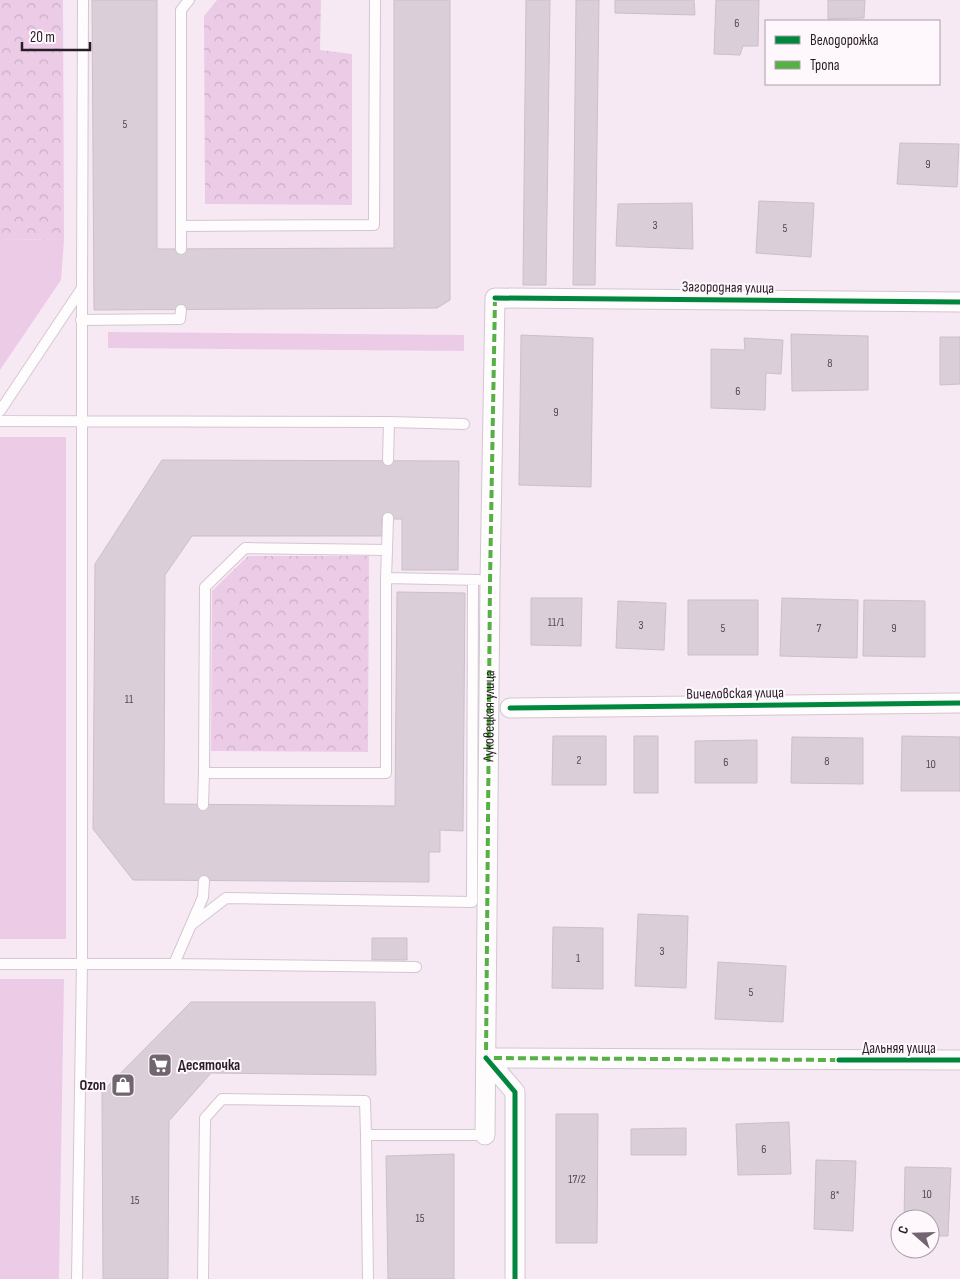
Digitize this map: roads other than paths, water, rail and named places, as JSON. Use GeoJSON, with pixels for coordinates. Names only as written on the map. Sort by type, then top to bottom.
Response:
{"type":"FeatureCollection","features":[{"type":"Feature","properties":{"kind":"street","name":"Загородная улица"},"geometry":{"type":"LineString","coordinates":[[495,298],[960,302]]}},
{"type":"Feature","properties":{"kind":"street","name":"Луковецкая улица"},"geometry":{"type":"LineString","coordinates":[[485,1135],[482,580],[495,298]]}},
{"type":"Feature","properties":{"kind":"street","name":"Вичеловская улица"},"geometry":{"type":"LineString","coordinates":[[510,708],[960,703]]}},
{"type":"Feature","properties":{"kind":"street","name":"Дальняя улица"},"geometry":{"type":"LineString","coordinates":[[486,1058],[960,1060]]}},
{"type":"Feature","properties":{"kind":"street"},"geometry":{"type":"LineString","coordinates":[[486,1058],[515,1092],[515,1279]]}},
{"type":"Feature","properties":{"kind":"lane"},"geometry":{"type":"LineString","coordinates":[[77,1279],[82,964],[81,422],[83,0]]}},
{"type":"Feature","properties":{"kind":"lane"},"geometry":{"type":"LineString","coordinates":[[181,249],[181,10],[189,0]]}},
{"type":"Feature","properties":{"kind":"lane"},"geometry":{"type":"LineString","coordinates":[[181,226],[374,225],[374,0]]}},
{"type":"Feature","properties":{"kind":"lane"},"geometry":{"type":"LineString","coordinates":[[0,411],[82,288]]}},
{"type":"Feature","properties":{"kind":"lane"},"geometry":{"type":"LineString","coordinates":[[82,320],[180,320],[181,310]]}},
{"type":"Feature","properties":{"kind":"lane"},"geometry":{"type":"LineString","coordinates":[[0,421],[389,422],[464,424]]}},
{"type":"Feature","properties":{"kind":"lane"},"geometry":{"type":"LineString","coordinates":[[388,460],[389,422]]}},
{"type":"Feature","properties":{"kind":"lane"},"geometry":{"type":"LineString","coordinates":[[204,773],[386,773],[386,578],[388,518]]}},
{"type":"Feature","properties":{"kind":"lane"},"geometry":{"type":"LineString","coordinates":[[203,805],[205,587],[244,548],[387,550]]}},
{"type":"Feature","properties":{"kind":"lane"},"geometry":{"type":"LineString","coordinates":[[191,925],[226,898],[472,902],[482,580],[386,578]]}},
{"type":"Feature","properties":{"kind":"lane"},"geometry":{"type":"LineString","coordinates":[[174,964],[203,897],[204,881]]}},
{"type":"Feature","properties":{"kind":"lane"},"geometry":{"type":"LineString","coordinates":[[0,964],[416,967]]}},
{"type":"Feature","properties":{"kind":"lane"},"geometry":{"type":"LineString","coordinates":[[204,1279],[205,1118],[222,1099],[365,1101],[368,1279]]}},
{"type":"Feature","properties":{"kind":"lane"},"geometry":{"type":"LineString","coordinates":[[366,1135],[485,1135]]}},
{"type":"Feature","properties":{"kind":"place","name":"Десяточка"},"geometry":{"type":"Point","coordinates":[160,1065]}},
{"type":"Feature","properties":{"kind":"place","name":"Ozon"},"geometry":{"type":"Point","coordinates":[123,1085]}}]}
